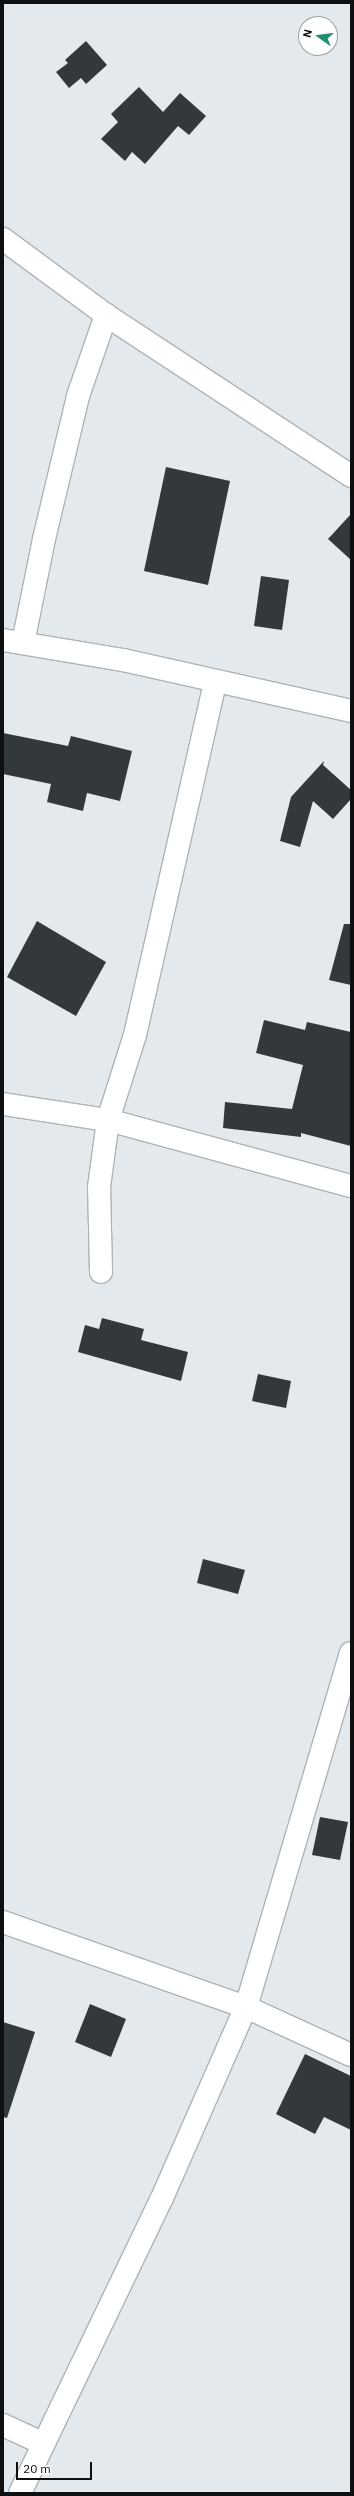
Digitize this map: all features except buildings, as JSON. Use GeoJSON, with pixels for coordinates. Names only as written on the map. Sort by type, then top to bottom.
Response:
{"type":"FeatureCollection","features":[{"type":"Feature","properties":{"kind":"street"},"geometry":{"type":"LineString","coordinates":[[3,239],[106,315],[351,476]]}},
{"type":"Feature","properties":{"kind":"street"},"geometry":{"type":"LineString","coordinates":[[106,315],[78,396],[44,540],[13,642],[123,660],[215,682],[351,711]]}},
{"type":"Feature","properties":{"kind":"street"},"geometry":{"type":"LineString","coordinates":[[101,1272],[99,1187],[108,1120],[135,1035],[215,682]]}},
{"type":"Feature","properties":{"kind":"street"},"geometry":{"type":"LineString","coordinates":[[3,1104],[108,1120],[351,1186]]}},
{"type":"Feature","properties":{"kind":"street"},"geometry":{"type":"LineString","coordinates":[[20,2493],[42,2443],[162,2198],[246,2007],[351,1653]]}},
{"type":"Feature","properties":{"kind":"street"},"geometry":{"type":"LineString","coordinates":[[3,1922],[246,2007],[351,2055]]}},
{"type":"Feature","properties":{"kind":"street"},"geometry":{"type":"LineString","coordinates":[[3,2425],[42,2443]]}}]}
